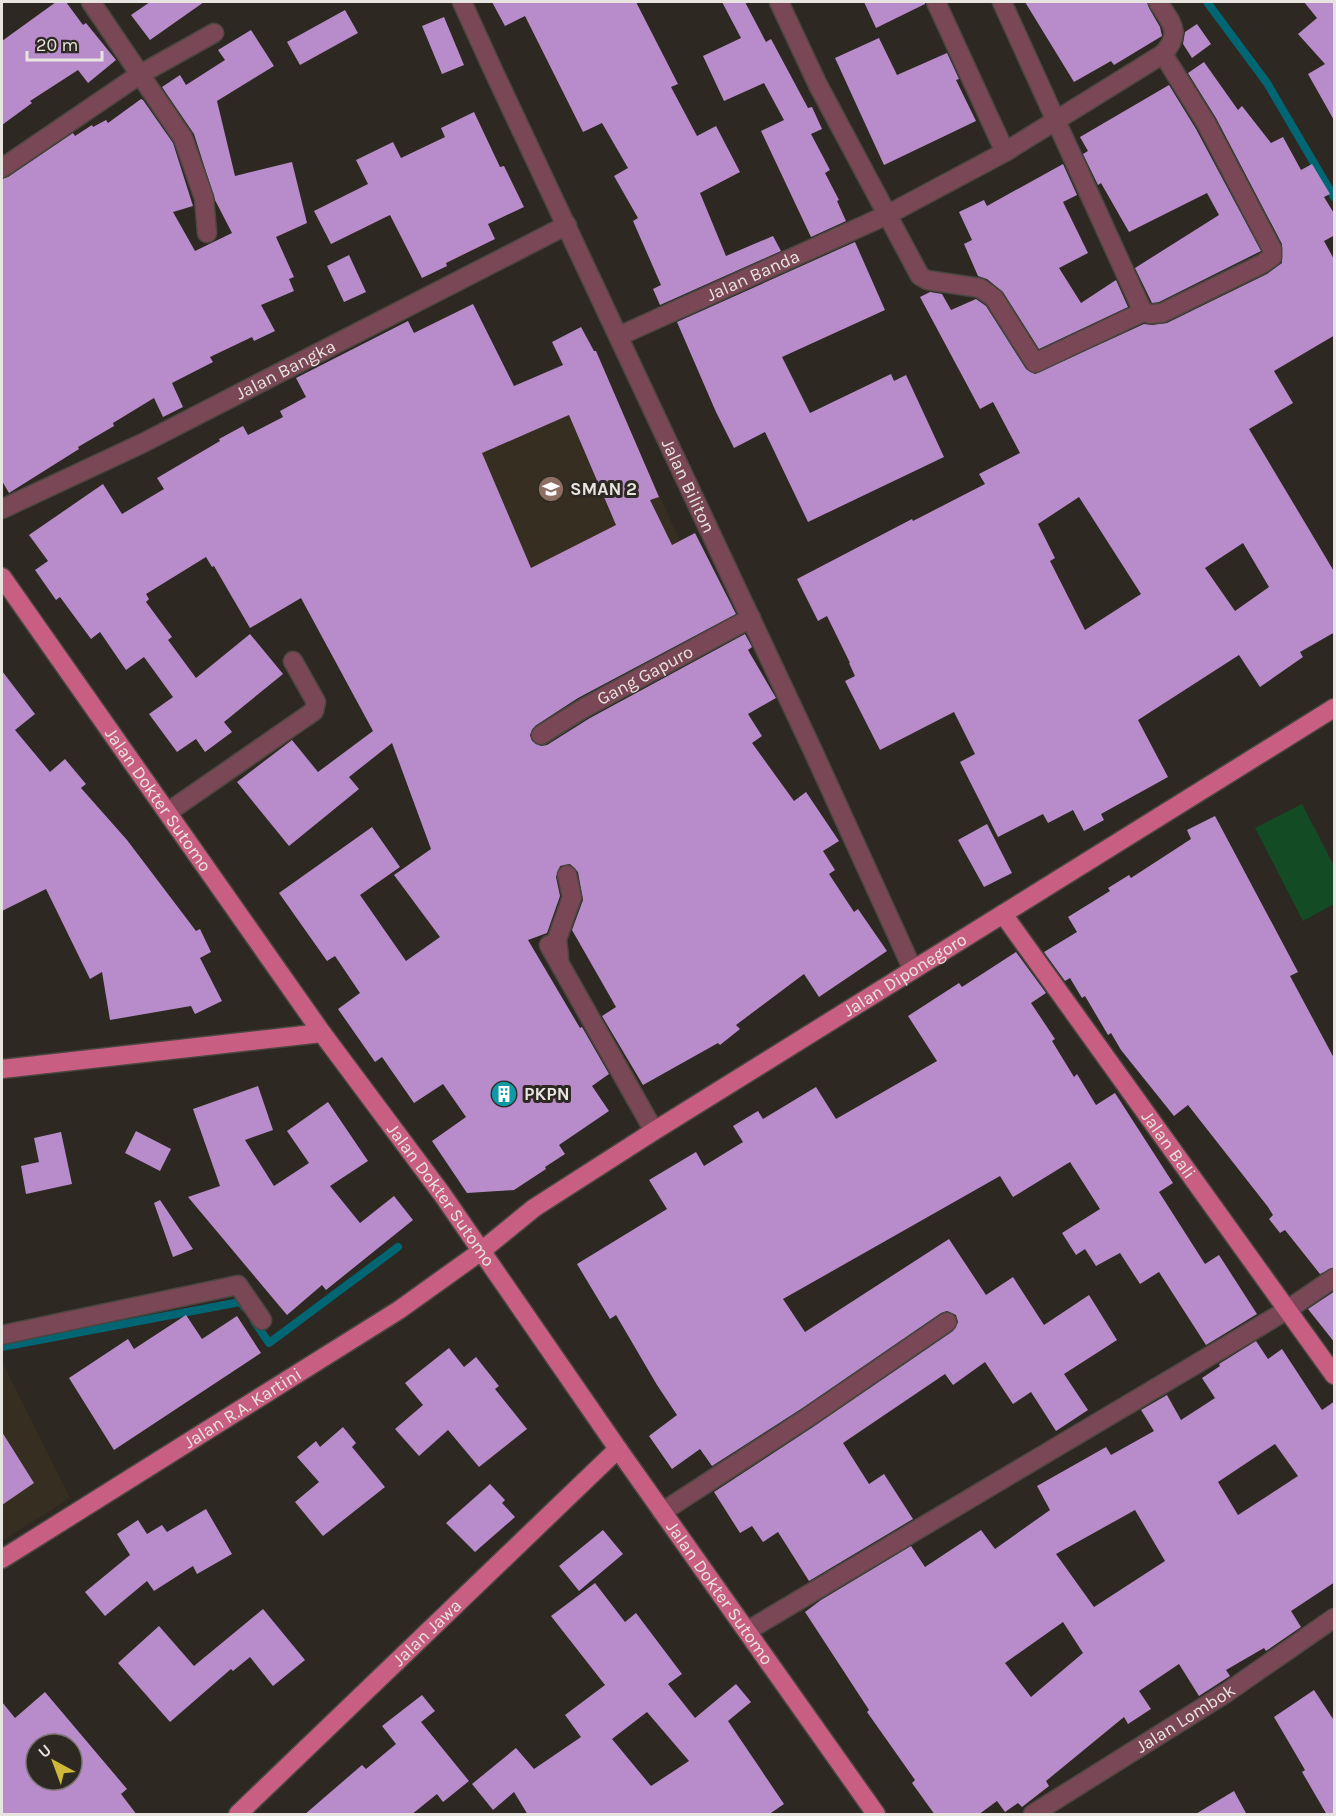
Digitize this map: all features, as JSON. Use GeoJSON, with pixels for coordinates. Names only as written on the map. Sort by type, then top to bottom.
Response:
{"type":"FeatureCollection","features":[{"type":"Feature","properties":{"kind":"main road","name":"Jalan Dokter Sutomo"},"geometry":{"type":"LineString","coordinates":[[2,577],[322,1033],[442,1194],[480,1252],[876,1815]]}},
{"type":"Feature","properties":{"kind":"main road","name":"Jalan Diponegoro"},"geometry":{"type":"LineString","coordinates":[[480,1252],[534,1208],[654,1131],[1335,708]]}},
{"type":"Feature","properties":{"kind":"main road","name":"Jalan Bali"},"geometry":{"type":"LineString","coordinates":[[1003,914],[1335,1375]]}},
{"type":"Feature","properties":{"kind":"main road"},"geometry":{"type":"LineString","coordinates":[[2,1069],[322,1033]]}},
{"type":"Feature","properties":{"kind":"main road","name":"Jalan R.A. Kartini"},"geometry":{"type":"LineString","coordinates":[[2,1559],[399,1310],[480,1252]]}},
{"type":"Feature","properties":{"kind":"main road","name":"Jalan Jawa"},"geometry":{"type":"LineString","coordinates":[[238,1815],[618,1449]]}},
{"type":"Feature","properties":{"kind":"street"},"geometry":{"type":"LineString","coordinates":[[91,2],[183,138],[204,198],[207,233]]}},
{"type":"Feature","properties":{"kind":"street","name":"Jalan Biliton"},"geometry":{"type":"LineString","coordinates":[[462,2],[751,618],[913,970]]}},
{"type":"Feature","properties":{"kind":"street"},"geometry":{"type":"LineString","coordinates":[[779,2],[818,85],[920,276],[927,280],[980,288],[994,298],[1035,363],[1143,312],[1162,314],[1270,260],[1273,253],[1206,123],[1163,54],[1173,44],[1174,33],[1170,21],[1158,2]]}},
{"type":"Feature","properties":{"kind":"street"},"geometry":{"type":"LineString","coordinates":[[936,2],[1005,152]]}},
{"type":"Feature","properties":{"kind":"street"},"geometry":{"type":"LineString","coordinates":[[1002,2],[1143,312]]}},
{"type":"Feature","properties":{"kind":"street"},"geometry":{"type":"LineString","coordinates":[[2,168],[140,75],[214,33]]}},
{"type":"Feature","properties":{"kind":"street","name":"Jalan Banda"},"geometry":{"type":"LineString","coordinates":[[619,336],[887,215],[1005,152],[1163,54]]}},
{"type":"Feature","properties":{"kind":"street","name":"Jalan Bangka"},"geometry":{"type":"LineString","coordinates":[[2,509],[143,443],[567,225]]}},
{"type":"Feature","properties":{"kind":"street","name":"Gang Gapuro"},"geometry":{"type":"LineString","coordinates":[[541,735],[584,708],[751,618]]}},
{"type":"Feature","properties":{"kind":"street"},"geometry":{"type":"LineString","coordinates":[[168,812],[314,711],[316,702],[293,661]]}},
{"type":"Feature","properties":{"kind":"street"},"geometry":{"type":"LineString","coordinates":[[560,963],[557,939],[572,897],[567,875]]}},
{"type":"Feature","properties":{"kind":"street"},"geometry":{"type":"LineString","coordinates":[[549,945],[654,1131]]}},
{"type":"Feature","properties":{"kind":"street"},"geometry":{"type":"LineString","coordinates":[[747,1631],[1287,1310],[1335,1278]]}},
{"type":"Feature","properties":{"kind":"street"},"geometry":{"type":"LineString","coordinates":[[2,1335],[238,1285],[262,1320]]}},
{"type":"Feature","properties":{"kind":"street"},"geometry":{"type":"LineString","coordinates":[[662,1512],[807,1419],[946,1322]]}},
{"type":"Feature","properties":{"kind":"street","name":"Jalan Lombok"},"geometry":{"type":"LineString","coordinates":[[1033,1815],[1226,1693],[1335,1618]]}},
{"type":"Feature","properties":{"kind":"shaded area","name":"SMAN 2"},"geometry":{"type":"Polygon","coordinates":[[[596,357],[682,545],[505,625],[421,433],[596,357]]]}},
{"type":"Feature","properties":{"kind":"shaded area"},"geometry":{"type":"Polygon","coordinates":[[[2,1361],[70,1498],[2,1541],[2,1361]]]}},
{"type":"Feature","properties":{"kind":"green space"},"geometry":{"type":"Polygon","coordinates":[[[1302,804],[1334,866],[1334,904],[1303,921],[1255,828],[1302,804]]]}},
{"type":"Feature","properties":{"kind":"building"},"geometry":{"type":"Polygon","coordinates":[[[56,2],[66,2],[83,25],[86,23],[116,60],[88,83],[78,70],[30,101],[32,103],[2,125],[2,41],[56,2]]]}},
{"type":"Feature","properties":{"kind":"building"},"geometry":{"type":"Polygon","coordinates":[[[150,2],[204,2],[150,40],[131,15],[150,2]]]}},
{"type":"Feature","properties":{"kind":"building"},"geometry":{"type":"Polygon","coordinates":[[[492,2],[636,2],[678,84],[671,87],[697,136],[716,126],[740,172],[700,193],[726,256],[773,236],[781,251],[660,305],[653,289],[661,285],[633,221],[638,218],[614,176],[628,168],[602,123],[583,132],[525,16],[505,26],[492,2]]]}},
{"type":"Feature","properties":{"kind":"building"},"geometry":{"type":"Polygon","coordinates":[[[722,2],[745,2],[766,42],[771,39],[808,108],[812,107],[822,129],[811,134],[830,170],[825,173],[839,200],[837,201],[846,221],[811,237],[761,131],[784,120],[764,83],[724,101],[703,56],[741,38],[722,2]]]}},
{"type":"Feature","properties":{"kind":"building"},"geometry":{"type":"Polygon","coordinates":[[[864,2],[925,2],[925,4],[876,28],[864,2]]]}},
{"type":"Feature","properties":{"kind":"building"},"geometry":{"type":"Polygon","coordinates":[[[1025,2],[1147,2],[1160,27],[1162,36],[1114,65],[1111,61],[1074,82],[1025,2]]]}},
{"type":"Feature","properties":{"kind":"building"},"geometry":{"type":"Polygon","coordinates":[[[1304,2],[1335,2],[1335,122],[1308,74],[1325,64],[1298,34],[1317,18],[1304,2]]]}},
{"type":"Feature","properties":{"kind":"building"},"geometry":{"type":"Polygon","coordinates":[[[345,10],[358,33],[300,65],[287,42],[345,10]]]}},
{"type":"Feature","properties":{"kind":"building"},"geometry":{"type":"Polygon","coordinates":[[[444,17],[464,65],[442,74],[422,26],[444,17]]]}},
{"type":"Feature","properties":{"kind":"building"},"geometry":{"type":"Polygon","coordinates":[[[1197,24],[1211,44],[1192,58],[1183,44],[1185,32],[1197,24]]]}},
{"type":"Feature","properties":{"kind":"building"},"geometry":{"type":"Polygon","coordinates":[[[251,30],[274,66],[217,101],[235,176],[292,162],[307,223],[276,237],[294,277],[289,279],[294,291],[261,305],[275,331],[254,341],[252,337],[210,357],[213,362],[172,383],[183,407],[163,417],[154,398],[9,493],[2,481],[2,179],[73,133],[75,136],[92,125],[93,127],[106,120],[108,123],[141,99],[173,143],[193,206],[173,212],[195,251],[232,233],[215,200],[194,134],[162,87],[180,75],[186,85],[225,60],[218,50],[251,30]]]}},
{"type":"Feature","properties":{"kind":"building"},"geometry":{"type":"Polygon","coordinates":[[[879,38],[897,75],[947,53],[959,79],[956,80],[976,121],[884,165],[835,58],[879,38]]]}},
{"type":"Feature","properties":{"kind":"building"},"geometry":{"type":"Polygon","coordinates":[[[1204,62],[1238,110],[1242,106],[1271,143],[1283,137],[1301,170],[1312,164],[1330,194],[1324,197],[1335,215],[1335,235],[1324,241],[1335,261],[1335,335],[1274,371],[1293,403],[1249,429],[1335,573],[1335,632],[1300,652],[1303,657],[1260,687],[1239,655],[1138,720],[1168,777],[1101,814],[1104,820],[1084,831],[1073,810],[1048,823],[1043,814],[998,837],[960,762],[975,754],[954,712],[880,750],[845,681],[855,676],[850,663],[827,616],[818,621],[797,579],[985,484],[979,474],[1020,453],[993,402],[980,409],[920,297],[930,292],[942,294],[951,310],[976,299],[986,306],[1026,369],[1035,374],[1144,324],[1167,323],[1267,274],[1282,263],[1282,244],[1216,118],[1188,73],[1204,62]],[[1079,497],[1038,524],[1055,558],[1050,561],[1085,630],[1141,594],[1079,497]],[[1243,543],[1205,568],[1235,611],[1269,587],[1243,543]]]}},
{"type":"Feature","properties":{"kind":"building"},"geometry":{"type":"Polygon","coordinates":[[[1169,85],[1196,129],[1261,251],[1159,302],[1152,303],[1135,268],[1219,215],[1207,193],[1129,232],[1101,183],[1098,185],[1083,154],[1088,151],[1080,137],[1169,85]]]}},
{"type":"Feature","properties":{"kind":"building"},"geometry":{"type":"Polygon","coordinates":[[[474,112],[500,167],[504,166],[524,207],[488,224],[495,239],[446,263],[447,266],[422,278],[390,215],[331,244],[314,211],[368,184],[356,160],[393,142],[401,158],[445,137],[441,128],[474,112]]]}},
{"type":"Feature","properties":{"kind":"building"},"geometry":{"type":"Polygon","coordinates":[[[1063,164],[1077,195],[1063,202],[1088,253],[1059,268],[1081,303],[1116,280],[1128,307],[1039,349],[1003,292],[987,279],[978,276],[964,244],[972,240],[959,212],[984,200],[987,206],[1063,164]]]}},
{"type":"Feature","properties":{"kind":"building"},"geometry":{"type":"Polygon","coordinates":[[[855,242],[885,310],[782,357],[810,413],[891,374],[894,381],[906,375],[944,457],[808,522],[765,432],[734,448],[677,322],[855,242]]]}},
{"type":"Feature","properties":{"kind":"building"},"geometry":{"type":"Polygon","coordinates":[[[349,255],[366,292],[344,302],[327,266],[349,255]]]}},
{"type":"Feature","properties":{"kind":"building"},"geometry":{"type":"Polygon","coordinates":[[[473,304],[514,386],[563,365],[552,342],[581,327],[596,351],[659,497],[650,500],[672,545],[695,533],[736,614],[578,698],[535,726],[530,735],[532,741],[541,746],[547,745],[590,718],[745,634],[752,647],[748,650],[776,698],[748,714],[762,736],[752,743],[794,801],[806,792],[839,841],[823,851],[835,870],[829,874],[854,912],[858,909],[887,951],[819,997],[804,974],[736,1025],[740,1029],[720,1045],[718,1043],[643,1085],[602,1016],[616,1007],[572,930],[583,900],[578,872],[570,864],[560,866],[556,877],[560,896],[547,933],[528,940],[609,1074],[592,1086],[609,1111],[559,1145],[565,1154],[514,1190],[467,1193],[432,1141],[466,1117],[443,1084],[414,1103],[382,1057],[375,1062],[338,1009],[360,993],[335,956],[327,961],[279,893],[372,827],[400,867],[360,895],[406,961],[440,937],[394,875],[431,849],[392,743],[349,777],[359,789],[289,846],[237,782],[292,740],[318,772],[373,731],[301,598],[250,628],[214,566],[212,567],[206,557],[146,594],[149,599],[146,602],[172,637],[168,640],[196,678],[250,634],[283,674],[224,722],[232,732],[205,752],[196,739],[177,752],[149,714],[173,697],[144,657],[126,670],[100,632],[91,639],[60,597],[56,600],[35,570],[48,561],[29,535],[103,484],[122,514],[164,489],[157,478],[220,441],[219,439],[243,426],[248,435],[283,417],[280,411],[306,397],[296,378],[408,321],[414,333],[473,304]],[[569,415],[482,453],[531,568],[616,525],[569,415]]]}},
{"type":"Feature","properties":{"kind":"building"},"geometry":{"type":"Polygon","coordinates":[[[2,671],[35,714],[15,730],[50,772],[65,759],[86,784],[81,788],[127,840],[196,931],[200,929],[211,952],[200,958],[222,1001],[195,1014],[191,1006],[110,1020],[102,972],[90,979],[46,889],[2,911],[2,671]]]}},
{"type":"Feature","properties":{"kind":"building"},"geometry":{"type":"Polygon","coordinates":[[[1215,816],[1298,972],[1290,976],[1335,1060],[1335,1267],[1320,1274],[1285,1230],[1280,1233],[1269,1219],[1273,1215],[1268,1207],[1188,1105],[1174,1116],[1121,1050],[1111,1033],[1108,1035],[1085,996],[1082,998],[1070,978],[1065,981],[1044,952],[1077,932],[1068,917],[1110,891],[1108,888],[1129,875],[1131,878],[1191,839],[1187,830],[1215,816]]]}},
{"type":"Feature","properties":{"kind":"building"},"geometry":{"type":"Polygon","coordinates":[[[987,824],[1012,873],[984,887],[958,840],[987,824]]]}},
{"type":"Feature","properties":{"kind":"building"},"geometry":{"type":"Polygon","coordinates":[[[1016,952],[1046,993],[1031,1003],[1055,1039],[1052,1041],[1074,1077],[1077,1074],[1096,1105],[1115,1093],[1173,1183],[1159,1192],[1205,1264],[1219,1255],[1257,1314],[1206,1345],[1159,1272],[1140,1284],[1120,1253],[1096,1266],[1085,1249],[1076,1255],[1062,1233],[1100,1209],[1070,1162],[1013,1197],[1000,1176],[783,1299],[805,1332],[949,1239],[986,1295],[1013,1277],[1044,1325],[1089,1295],[1117,1340],[1064,1374],[1088,1410],[1056,1431],[1031,1392],[1013,1404],[985,1362],[953,1385],[945,1374],[843,1443],[869,1484],[884,1474],[913,1519],[809,1581],[778,1532],[763,1542],[752,1526],[740,1533],[714,1492],[953,1331],[958,1322],[956,1315],[947,1311],[941,1313],[801,1409],[712,1466],[700,1449],[672,1469],[649,1436],[677,1415],[616,1315],[610,1319],[577,1264],[667,1209],[649,1180],[696,1152],[704,1166],[743,1142],[733,1126],[758,1111],[763,1119],[816,1087],[836,1119],[937,1061],[908,1016],[959,983],[962,987],[1016,952]]]}},
{"type":"Feature","properties":{"kind":"building"},"geometry":{"type":"Polygon","coordinates":[[[258,1086],[273,1130],[245,1140],[274,1186],[309,1163],[287,1131],[328,1102],[368,1161],[330,1186],[360,1223],[394,1196],[413,1220],[326,1290],[322,1285],[287,1315],[188,1197],[220,1186],[193,1109],[258,1086]]]}},
{"type":"Feature","properties":{"kind":"building"},"geometry":{"type":"Polygon","coordinates":[[[136,1131],[171,1149],[160,1171],[125,1153],[136,1131]]]}},
{"type":"Feature","properties":{"kind":"building"},"geometry":{"type":"Polygon","coordinates":[[[61,1132],[72,1184],[26,1194],[21,1166],[39,1162],[34,1138],[61,1132]]]}},
{"type":"Feature","properties":{"kind":"building"},"geometry":{"type":"Polygon","coordinates":[[[160,1200],[193,1249],[173,1257],[154,1203],[160,1200]]]}},
{"type":"Feature","properties":{"kind":"building"},"geometry":{"type":"Polygon","coordinates":[[[1335,1291],[1335,1343],[1308,1309],[1335,1291]]]}},
{"type":"Feature","properties":{"kind":"building"},"geometry":{"type":"Polygon","coordinates":[[[186,1315],[202,1339],[237,1316],[261,1353],[114,1450],[69,1378],[128,1339],[134,1349],[186,1315]]]}},
{"type":"Feature","properties":{"kind":"building"},"geometry":{"type":"Polygon","coordinates":[[[1256,1341],[1268,1359],[1282,1349],[1322,1410],[1335,1401],[1335,1582],[1291,1611],[1301,1627],[1266,1651],[1264,1648],[1226,1670],[1230,1676],[1199,1696],[1179,1664],[1139,1691],[1151,1709],[1128,1724],[1124,1717],[1046,1781],[1049,1786],[1022,1807],[1018,1803],[1005,1812],[997,1801],[978,1815],[935,1815],[912,1783],[915,1780],[867,1712],[869,1710],[805,1612],[911,1546],[925,1567],[981,1530],[995,1549],[1050,1510],[1037,1486],[1106,1447],[1111,1455],[1154,1431],[1141,1410],[1167,1395],[1181,1420],[1215,1398],[1202,1378],[1220,1366],[1219,1364],[1256,1341]],[[1275,1444],[1218,1482],[1238,1515],[1298,1476],[1275,1444]],[[1135,1510],[1056,1554],[1094,1607],[1165,1561],[1135,1510]],[[1063,1622],[1005,1663],[1031,1697],[1083,1653],[1063,1622]]]}},
{"type":"Feature","properties":{"kind":"building"},"geometry":{"type":"Polygon","coordinates":[[[449,1348],[464,1367],[476,1357],[499,1386],[495,1389],[527,1429],[479,1467],[448,1430],[419,1456],[395,1429],[423,1405],[405,1383],[449,1348]]]}},
{"type":"Feature","properties":{"kind":"building"},"geometry":{"type":"Polygon","coordinates":[[[343,1427],[356,1443],[352,1447],[385,1487],[323,1536],[295,1502],[319,1482],[297,1457],[316,1441],[320,1447],[343,1427]]]}},
{"type":"Feature","properties":{"kind":"building"},"geometry":{"type":"Polygon","coordinates":[[[2,1432],[34,1483],[2,1505],[2,1432]]]}},
{"type":"Feature","properties":{"kind":"building"},"geometry":{"type":"Polygon","coordinates":[[[490,1484],[505,1500],[502,1503],[515,1517],[475,1552],[446,1523],[490,1484]]]}},
{"type":"Feature","properties":{"kind":"building"},"geometry":{"type":"Polygon","coordinates":[[[206,1509],[232,1554],[197,1574],[193,1566],[154,1591],[147,1581],[105,1616],[85,1592],[130,1555],[117,1534],[138,1520],[147,1534],[162,1525],[167,1532],[206,1509]]]}},
{"type":"Feature","properties":{"kind":"building"},"geometry":{"type":"Polygon","coordinates":[[[603,1530],[623,1554],[579,1591],[559,1566],[603,1530]]]}},
{"type":"Feature","properties":{"kind":"building"},"geometry":{"type":"Polygon","coordinates":[[[595,1583],[625,1622],[636,1613],[682,1674],[668,1684],[695,1718],[736,1684],[751,1702],[728,1721],[784,1804],[768,1815],[528,1815],[514,1792],[493,1810],[472,1784],[516,1748],[534,1769],[581,1737],[565,1715],[605,1685],[551,1616],[595,1583]],[[647,1712],[612,1739],[651,1786],[689,1761],[647,1712]]]}},
{"type":"Feature","properties":{"kind":"building"},"geometry":{"type":"Polygon","coordinates":[[[263,1609],[305,1660],[273,1686],[250,1657],[233,1671],[231,1669],[170,1722],[118,1663],[159,1626],[194,1666],[263,1609]]]}},
{"type":"Feature","properties":{"kind":"building"},"geometry":{"type":"Polygon","coordinates":[[[1314,1690],[1335,1722],[1335,1815],[1327,1815],[1302,1772],[1305,1770],[1274,1717],[1314,1690]]]}},
{"type":"Feature","properties":{"kind":"building"},"geometry":{"type":"Polygon","coordinates":[[[45,1692],[79,1732],[24,1732],[24,1792],[84,1792],[84,1738],[127,1789],[121,1794],[137,1815],[2,1815],[2,1702],[15,1718],[45,1692]]]}},
{"type":"Feature","properties":{"kind":"building"},"geometry":{"type":"Polygon","coordinates":[[[422,1695],[435,1711],[421,1722],[469,1781],[443,1802],[437,1794],[411,1815],[304,1815],[362,1765],[366,1769],[396,1744],[382,1726],[422,1695]]]}},
{"type":"Feature","properties":{"kind":"building"},"geometry":{"type":"Polygon","coordinates":[[[1234,1791],[1247,1815],[1194,1815],[1234,1791]]]}},
{"type":"Feature","properties":{"kind":"waterway"},"geometry":{"type":"LineString","coordinates":[[1207,2],[1267,83],[1334,197]]}},
{"type":"Feature","properties":{"kind":"waterway"},"geometry":{"type":"LineString","coordinates":[[254,1321],[269,1343],[398,1247]]}},
{"type":"Feature","properties":{"kind":"waterway"},"geometry":{"type":"LineString","coordinates":[[2,1347],[240,1302],[245,1308]]}},
{"type":"Feature","properties":{"kind":"place","name":"SMAN 2"},"geometry":{"type":"Point","coordinates":[551,489]}},
{"type":"Feature","properties":{"kind":"place","name":"PKPN"},"geometry":{"type":"Point","coordinates":[504,1094]}}]}
